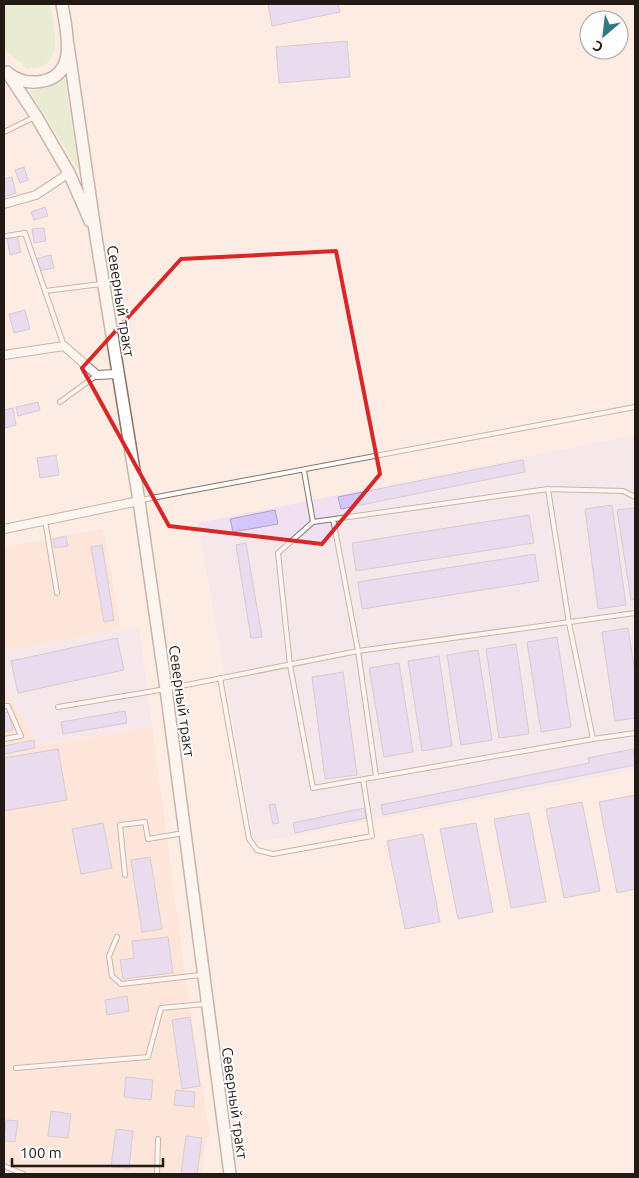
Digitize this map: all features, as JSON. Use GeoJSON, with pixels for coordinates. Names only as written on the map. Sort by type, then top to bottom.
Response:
{"type":"FeatureCollection","features":[{"type":"Feature","properties":{"kind":"main road","name":"Северный тракт"},"geometry":{"type":"LineString","coordinates":[[62,4],[95,234],[139,501],[166,689],[230,1174]]}},
{"type":"Feature","properties":{"kind":"main road"},"geometry":{"type":"LineString","coordinates":[[6,70],[31,83],[50,79],[65,64],[68,45]]}},
{"type":"Feature","properties":{"kind":"main road","name":"Северный тракт"},"geometry":{"type":"LineString","coordinates":[[6,70],[36,116],[69,174],[95,234]]}},
{"type":"Feature","properties":{"kind":"street"},"geometry":{"type":"LineString","coordinates":[[4,204],[36,195],[69,174]]}},
{"type":"Feature","properties":{"kind":"street"},"geometry":{"type":"LineString","coordinates":[[4,354],[64,346],[97,375],[117,374]]}},
{"type":"Feature","properties":{"kind":"street"},"geometry":{"type":"LineString","coordinates":[[4,529],[139,501]]}},
{"type":"Feature","properties":{"kind":"lane"},"geometry":{"type":"LineString","coordinates":[[4,132],[36,116]]}},
{"type":"Feature","properties":{"kind":"lane"},"geometry":{"type":"LineString","coordinates":[[6,236],[25,233],[64,346]]}},
{"type":"Feature","properties":{"kind":"lane"},"geometry":{"type":"LineString","coordinates":[[45,291],[103,284]]}},
{"type":"Feature","properties":{"kind":"lane"},"geometry":{"type":"LineString","coordinates":[[60,402],[97,375]]}},
{"type":"Feature","properties":{"kind":"lane"},"geometry":{"type":"LineString","coordinates":[[139,501],[304,471],[635,406]]}},
{"type":"Feature","properties":{"kind":"lane"},"geometry":{"type":"LineString","coordinates":[[304,471],[313,522]]}},
{"type":"Feature","properties":{"kind":"lane"},"geometry":{"type":"LineString","coordinates":[[548,489],[569,622],[593,739]]}},
{"type":"Feature","properties":{"kind":"lane"},"geometry":{"type":"LineString","coordinates":[[635,497],[624,491],[548,489],[313,522],[278,553],[290,665],[313,788],[635,733]]}},
{"type":"Feature","properties":{"kind":"lane"},"geometry":{"type":"LineString","coordinates":[[333,519],[358,651],[376,776]]}},
{"type":"Feature","properties":{"kind":"lane"},"geometry":{"type":"LineString","coordinates":[[46,520],[57,594]]}},
{"type":"Feature","properties":{"kind":"lane"},"geometry":{"type":"LineString","coordinates":[[58,707],[166,689],[358,651],[635,613]]}},
{"type":"Feature","properties":{"kind":"lane"},"geometry":{"type":"LineString","coordinates":[[220,678],[249,839],[257,850],[272,854],[372,836],[363,779]]}},
{"type":"Feature","properties":{"kind":"lane"},"geometry":{"type":"LineString","coordinates":[[4,706],[8,706],[21,736],[4,739]]}},
{"type":"Feature","properties":{"kind":"lane"},"geometry":{"type":"LineString","coordinates":[[125,875],[120,825],[146,822],[148,839],[184,833]]}},
{"type":"Feature","properties":{"kind":"lane"},"geometry":{"type":"LineString","coordinates":[[117,937],[109,956],[112,976],[121,984],[203,975]]}},
{"type":"Feature","properties":{"kind":"lane"},"geometry":{"type":"LineString","coordinates":[[16,1068],[148,1057],[161,1008],[207,1003]]}},
{"type":"Feature","properties":{"kind":"lane"},"geometry":{"type":"LineString","coordinates":[[157,1174],[158,1139]]}},
{"type":"Feature","properties":{"kind":"lane"},"geometry":{"type":"LineString","coordinates":[[4,1166],[23,1174]]}},
{"type":"Feature","properties":{"kind":"highlighted area"},"geometry":{"type":"Polygon","coordinates":[[[336,251],[380,474],[322,544],[169,526],[82,368],[181,259],[336,251]]]}},
{"type":"Feature","properties":{"kind":"shaded area"},"geometry":{"type":"Polygon","coordinates":[[[635,435],[635,770],[254,843],[198,523],[635,435]]]}},
{"type":"Feature","properties":{"kind":"shaded area"},"geometry":{"type":"Polygon","coordinates":[[[103,529],[121,629],[4,652],[4,547],[103,529]]]}},
{"type":"Feature","properties":{"kind":"shaded area"},"geometry":{"type":"Polygon","coordinates":[[[139,626],[152,726],[40,745],[4,689],[4,652],[139,626]]]}},
{"type":"Feature","properties":{"kind":"shaded area"},"geometry":{"type":"Polygon","coordinates":[[[4,689],[40,746],[152,726],[187,989],[210,1135],[205,1142],[202,1174],[4,1174],[4,689]]]}},
{"type":"Feature","properties":{"kind":"green space"},"geometry":{"type":"Polygon","coordinates":[[[4,4],[50,4],[55,46],[53,55],[48,62],[40,67],[28,69],[4,49],[4,4]]]}},
{"type":"Feature","properties":{"kind":"green space"},"geometry":{"type":"Polygon","coordinates":[[[64,75],[79,170],[30,92],[47,87],[64,75]]]}},
{"type":"Feature","properties":{"kind":"building"},"geometry":{"type":"Polygon","coordinates":[[[268,4],[338,4],[340,12],[272,26],[268,4]]]}},
{"type":"Feature","properties":{"kind":"building"},"geometry":{"type":"Polygon","coordinates":[[[347,41],[350,77],[279,83],[276,47],[347,41]]]}},
{"type":"Feature","properties":{"kind":"building"},"geometry":{"type":"Polygon","coordinates":[[[24,167],[28,180],[20,183],[15,170],[24,167]]]}},
{"type":"Feature","properties":{"kind":"building"},"geometry":{"type":"Polygon","coordinates":[[[12,177],[16,193],[4,197],[4,179],[12,177]]]}},
{"type":"Feature","properties":{"kind":"building"},"geometry":{"type":"Polygon","coordinates":[[[45,207],[48,216],[34,220],[31,212],[45,207]]]}},
{"type":"Feature","properties":{"kind":"building"},"geometry":{"type":"Polygon","coordinates":[[[44,228],[46,241],[34,243],[32,229],[44,228]]]}},
{"type":"Feature","properties":{"kind":"building"},"geometry":{"type":"Polygon","coordinates":[[[17,236],[21,252],[10,255],[7,238],[17,236]]]}},
{"type":"Feature","properties":{"kind":"building"},"geometry":{"type":"Polygon","coordinates":[[[51,255],[54,268],[38,271],[35,259],[51,255]]]}},
{"type":"Feature","properties":{"kind":"building"},"geometry":{"type":"Polygon","coordinates":[[[25,310],[30,329],[14,333],[9,314],[25,310]]]}},
{"type":"Feature","properties":{"kind":"building"},"geometry":{"type":"Polygon","coordinates":[[[38,402],[40,410],[18,416],[16,407],[38,402]]]}},
{"type":"Feature","properties":{"kind":"building"},"geometry":{"type":"Polygon","coordinates":[[[13,408],[16,425],[5,428],[4,410],[13,408]]]}},
{"type":"Feature","properties":{"kind":"building"},"geometry":{"type":"Polygon","coordinates":[[[56,455],[59,475],[40,478],[37,458],[56,455]]]}},
{"type":"Feature","properties":{"kind":"building"},"geometry":{"type":"Polygon","coordinates":[[[523,460],[525,472],[341,509],[338,497],[523,460]]]}},
{"type":"Feature","properties":{"kind":"building"},"geometry":{"type":"Polygon","coordinates":[[[612,505],[626,605],[598,609],[585,509],[612,505]]]}},
{"type":"Feature","properties":{"kind":"building"},"geometry":{"type":"Polygon","coordinates":[[[635,508],[635,599],[631,600],[617,510],[635,508]]]}},
{"type":"Feature","properties":{"kind":"building"},"geometry":{"type":"Polygon","coordinates":[[[275,510],[278,524],[233,532],[230,519],[275,510]]]}},
{"type":"Feature","properties":{"kind":"building"},"geometry":{"type":"Polygon","coordinates":[[[529,515],[534,543],[356,571],[352,543],[529,515]]]}},
{"type":"Feature","properties":{"kind":"building"},"geometry":{"type":"Polygon","coordinates":[[[66,536],[68,546],[55,548],[53,539],[66,536]]]}},
{"type":"Feature","properties":{"kind":"building"},"geometry":{"type":"Polygon","coordinates":[[[246,543],[262,637],[251,638],[236,545],[246,543]]]}},
{"type":"Feature","properties":{"kind":"building"},"geometry":{"type":"Polygon","coordinates":[[[102,545],[114,620],[104,622],[91,547],[102,545]]]}},
{"type":"Feature","properties":{"kind":"building"},"geometry":{"type":"Polygon","coordinates":[[[535,554],[539,581],[362,609],[358,582],[535,554]]]}},
{"type":"Feature","properties":{"kind":"building"},"geometry":{"type":"Polygon","coordinates":[[[628,628],[635,673],[635,718],[615,721],[602,632],[628,628]]]}},
{"type":"Feature","properties":{"kind":"building"},"geometry":{"type":"Polygon","coordinates":[[[557,637],[571,727],[541,732],[527,642],[557,637]]]}},
{"type":"Feature","properties":{"kind":"building"},"geometry":{"type":"Polygon","coordinates":[[[117,638],[124,670],[18,693],[11,661],[117,638]]]}},
{"type":"Feature","properties":{"kind":"building"},"geometry":{"type":"Polygon","coordinates":[[[516,644],[529,734],[499,738],[486,649],[516,644]]]}},
{"type":"Feature","properties":{"kind":"building"},"geometry":{"type":"Polygon","coordinates":[[[478,650],[492,740],[461,745],[447,655],[478,650]]]}},
{"type":"Feature","properties":{"kind":"building"},"geometry":{"type":"Polygon","coordinates":[[[439,656],[452,746],[422,751],[408,661],[439,656]]]}},
{"type":"Feature","properties":{"kind":"building"},"geometry":{"type":"Polygon","coordinates":[[[399,663],[413,752],[384,757],[369,668],[399,663]]]}},
{"type":"Feature","properties":{"kind":"building"},"geometry":{"type":"Polygon","coordinates":[[[343,672],[357,775],[325,779],[312,677],[343,672]]]}},
{"type":"Feature","properties":{"kind":"building"},"geometry":{"type":"Polygon","coordinates":[[[125,711],[127,723],[63,734],[61,722],[125,711]]]}},
{"type":"Feature","properties":{"kind":"building"},"geometry":{"type":"Polygon","coordinates":[[[9,712],[13,730],[4,732],[4,713],[9,712]]]}},
{"type":"Feature","properties":{"kind":"building"},"geometry":{"type":"Polygon","coordinates":[[[34,740],[35,748],[4,754],[4,746],[34,740]]]}},
{"type":"Feature","properties":{"kind":"building"},"geometry":{"type":"Polygon","coordinates":[[[58,749],[67,800],[4,811],[4,758],[58,749]]]}},
{"type":"Feature","properties":{"kind":"building"},"geometry":{"type":"Polygon","coordinates":[[[633,749],[635,765],[383,815],[381,805],[589,763],[588,758],[633,749]]]}},
{"type":"Feature","properties":{"kind":"building"},"geometry":{"type":"Polygon","coordinates":[[[635,795],[635,889],[617,893],[599,802],[635,795]]]}},
{"type":"Feature","properties":{"kind":"building"},"geometry":{"type":"Polygon","coordinates":[[[582,802],[600,891],[564,898],[546,809],[582,802]]]}},
{"type":"Feature","properties":{"kind":"building"},"geometry":{"type":"Polygon","coordinates":[[[275,804],[279,823],[273,824],[269,805],[275,804]]]}},
{"type":"Feature","properties":{"kind":"building"},"geometry":{"type":"Polygon","coordinates":[[[364,808],[366,818],[295,833],[293,823],[364,808]]]}},
{"type":"Feature","properties":{"kind":"building"},"geometry":{"type":"Polygon","coordinates":[[[529,813],[546,902],[511,908],[494,819],[529,813]]]}},
{"type":"Feature","properties":{"kind":"building"},"geometry":{"type":"Polygon","coordinates":[[[103,823],[112,868],[81,874],[72,829],[103,823]]]}},
{"type":"Feature","properties":{"kind":"building"},"geometry":{"type":"Polygon","coordinates":[[[476,823],[493,912],[458,919],[440,829],[476,823]]]}},
{"type":"Feature","properties":{"kind":"building"},"geometry":{"type":"Polygon","coordinates":[[[423,834],[440,922],[405,929],[387,841],[423,834]]]}},
{"type":"Feature","properties":{"kind":"building"},"geometry":{"type":"Polygon","coordinates":[[[150,857],[162,929],[142,932],[131,860],[150,857]]]}},
{"type":"Feature","properties":{"kind":"building"},"geometry":{"type":"Polygon","coordinates":[[[168,937],[173,973],[123,979],[120,960],[134,958],[132,941],[168,937]]]}},
{"type":"Feature","properties":{"kind":"building"},"geometry":{"type":"Polygon","coordinates":[[[127,996],[129,1011],[107,1015],[105,1000],[127,996]]]}},
{"type":"Feature","properties":{"kind":"building"},"geometry":{"type":"Polygon","coordinates":[[[190,1017],[200,1086],[182,1089],[172,1020],[190,1017]]]}},
{"type":"Feature","properties":{"kind":"building"},"geometry":{"type":"Polygon","coordinates":[[[126,1077],[153,1080],[151,1100],[124,1097],[126,1077]]]}},
{"type":"Feature","properties":{"kind":"building"},"geometry":{"type":"Polygon","coordinates":[[[176,1090],[195,1092],[194,1107],[174,1105],[176,1090]]]}},
{"type":"Feature","properties":{"kind":"building"},"geometry":{"type":"Polygon","coordinates":[[[51,1111],[71,1114],[68,1138],[48,1136],[51,1111]]]}},
{"type":"Feature","properties":{"kind":"building"},"geometry":{"type":"Polygon","coordinates":[[[6,1120],[18,1121],[15,1142],[4,1141],[6,1120]]]}},
{"type":"Feature","properties":{"kind":"building"},"geometry":{"type":"Polygon","coordinates":[[[116,1129],[133,1131],[129,1168],[111,1167],[116,1129]]]}},
{"type":"Feature","properties":{"kind":"building"},"geometry":{"type":"Polygon","coordinates":[[[186,1136],[202,1138],[197,1174],[181,1174],[186,1136]]]}}]}
